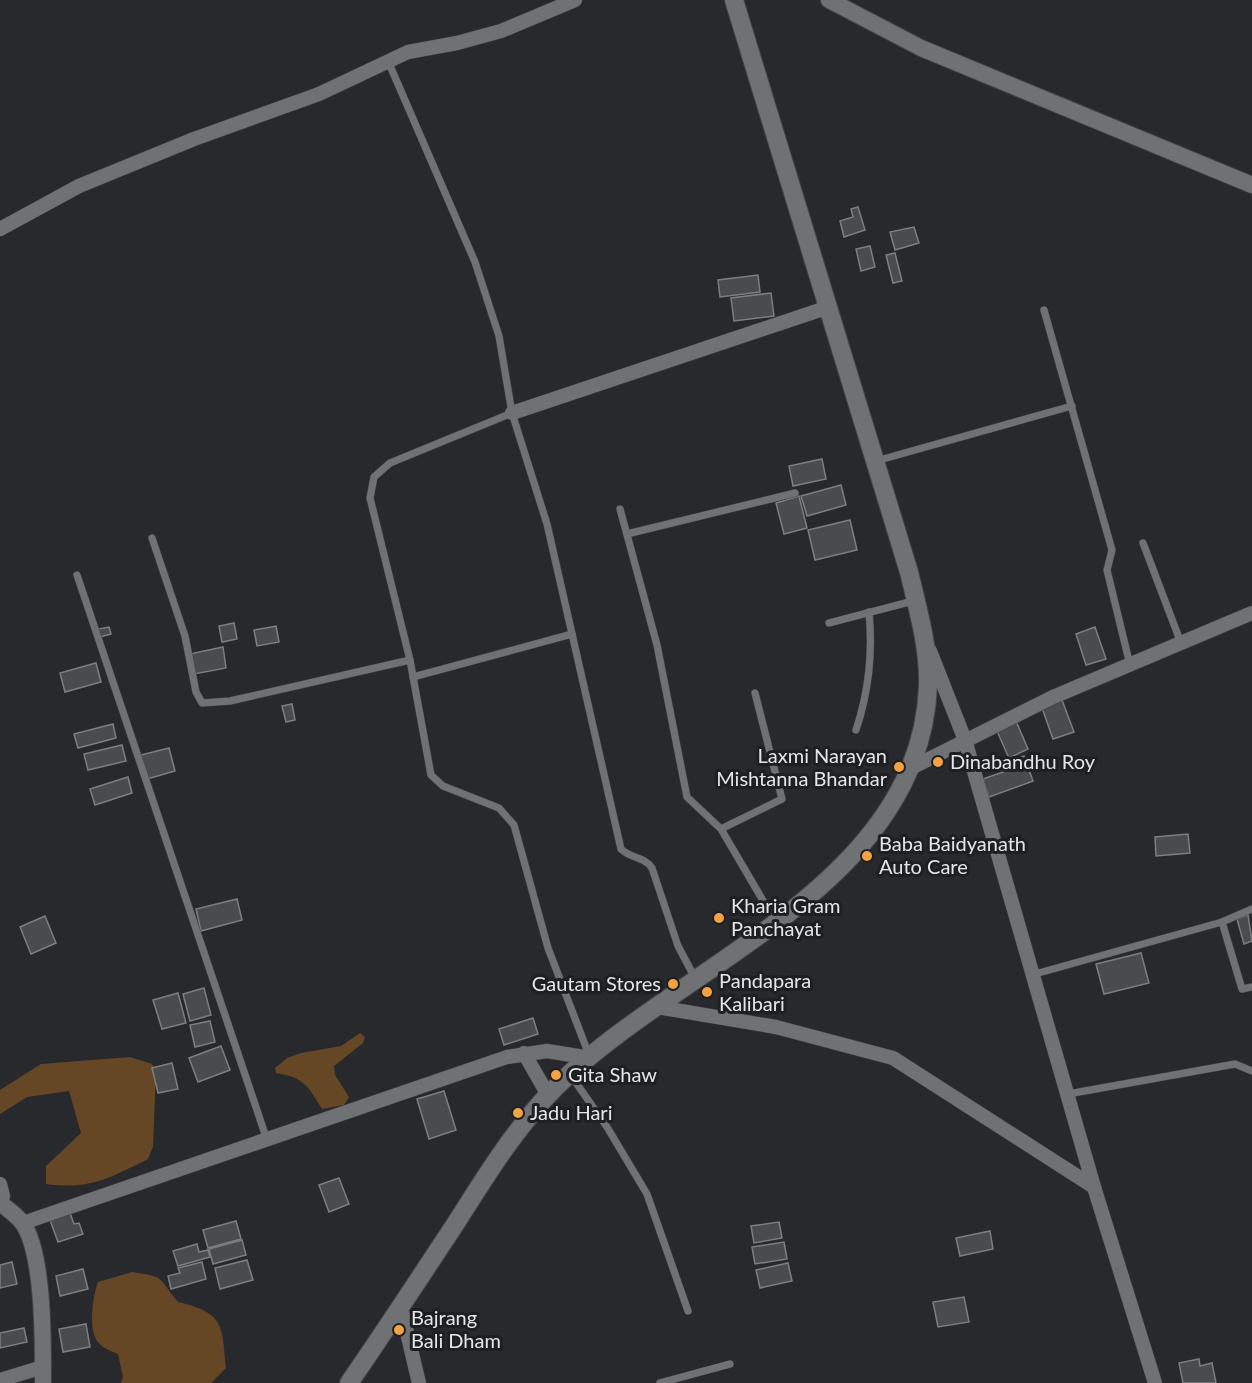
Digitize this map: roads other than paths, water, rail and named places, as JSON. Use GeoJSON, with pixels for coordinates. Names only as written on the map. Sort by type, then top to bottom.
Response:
{"type":"FeatureCollection","features":[{"type":"Feature","properties":{"kind":"main road"},"geometry":{"type":"LineString","coordinates":[[349,1383],[505,1147],[549,1095],[590,1058],[812,893],[862,844],[890,807],[909,769],[923,722],[928,685],[925,639],[916,600],[876,461],[734,0]]}},
{"type":"Feature","properties":{"kind":"street"},"geometry":{"type":"LineString","coordinates":[[0,228],[79,186],[194,139],[319,94],[408,52],[457,43],[501,31],[575,0]]}},
{"type":"Feature","properties":{"kind":"street"},"geometry":{"type":"LineString","coordinates":[[829,0],[854,5],[921,48],[1252,185]]}},
{"type":"Feature","properties":{"kind":"street"},"geometry":{"type":"LineString","coordinates":[[512,413],[829,307]]}},
{"type":"Feature","properties":{"kind":"street"},"geometry":{"type":"LineString","coordinates":[[909,769],[1053,697],[1252,613]]}},
{"type":"Feature","properties":{"kind":"street"},"geometry":{"type":"LineString","coordinates":[[925,639],[965,740],[1035,974],[1094,1187],[1155,1383]]}},
{"type":"Feature","properties":{"kind":"street"},"geometry":{"type":"LineString","coordinates":[[657,1007],[776,1028],[893,1058],[1094,1187]]}},
{"type":"Feature","properties":{"kind":"street"},"geometry":{"type":"LineString","coordinates":[[23,1223],[266,1137],[524,1053],[562,1052],[590,1058]]}},
{"type":"Feature","properties":{"kind":"street"},"geometry":{"type":"LineString","coordinates":[[524,1053],[549,1095]]}},
{"type":"Feature","properties":{"kind":"street"},"geometry":{"type":"LineString","coordinates":[[0,1184],[3,1196],[1,1203],[23,1223],[34,1249],[38,1275],[43,1375],[0,1380]]}},
{"type":"Feature","properties":{"kind":"street"},"geometry":{"type":"LineString","coordinates":[[401,1307],[419,1383]]}},
{"type":"Feature","properties":{"kind":"lane"},"geometry":{"type":"LineString","coordinates":[[388,62],[475,262],[499,336],[512,413],[547,524],[621,849],[627,855],[648,862],[652,868],[678,946],[696,980]]}},
{"type":"Feature","properties":{"kind":"lane"},"geometry":{"type":"LineString","coordinates":[[1044,310],[1112,550],[1107,570],[1130,665]]}},
{"type":"Feature","properties":{"kind":"lane"},"geometry":{"type":"LineString","coordinates":[[876,461],[1072,406]]}},
{"type":"Feature","properties":{"kind":"lane"},"geometry":{"type":"LineString","coordinates":[[512,413],[390,463],[378,471],[371,484],[371,506],[410,660],[431,775],[443,786],[499,808],[514,825],[548,948],[590,1058]]}},
{"type":"Feature","properties":{"kind":"lane"},"geometry":{"type":"LineString","coordinates":[[627,534],[795,493]]}},
{"type":"Feature","properties":{"kind":"lane"},"geometry":{"type":"LineString","coordinates":[[620,509],[657,645],[687,797],[721,829],[775,921]]}},
{"type":"Feature","properties":{"kind":"lane"},"geometry":{"type":"LineString","coordinates":[[152,538],[185,636],[196,692],[202,703],[230,701],[410,660]]}},
{"type":"Feature","properties":{"kind":"lane"},"geometry":{"type":"LineString","coordinates":[[1143,543],[1181,643]]}},
{"type":"Feature","properties":{"kind":"lane"},"geometry":{"type":"LineString","coordinates":[[77,575],[266,1137]]}},
{"type":"Feature","properties":{"kind":"lane"},"geometry":{"type":"LineString","coordinates":[[829,623],[916,600]]}},
{"type":"Feature","properties":{"kind":"lane"},"geometry":{"type":"LineString","coordinates":[[856,730],[869,680],[869,612]]}},
{"type":"Feature","properties":{"kind":"lane"},"geometry":{"type":"LineString","coordinates":[[413,677],[572,634]]}},
{"type":"Feature","properties":{"kind":"lane"},"geometry":{"type":"LineString","coordinates":[[721,829],[782,799],[755,693]]}},
{"type":"Feature","properties":{"kind":"lane"},"geometry":{"type":"LineString","coordinates":[[1035,974],[1222,922],[1252,909]]}},
{"type":"Feature","properties":{"kind":"lane"},"geometry":{"type":"LineString","coordinates":[[1222,922],[1242,988],[1252,987]]}},
{"type":"Feature","properties":{"kind":"lane"},"geometry":{"type":"LineString","coordinates":[[1068,1094],[1235,1064],[1252,1071]]}},
{"type":"Feature","properties":{"kind":"lane"},"geometry":{"type":"LineString","coordinates":[[570,1074],[607,1128],[647,1194],[688,1311]]}},
{"type":"Feature","properties":{"kind":"lane"},"geometry":{"type":"LineString","coordinates":[[660,1383],[730,1364]]}},
{"type":"Feature","properties":{"kind":"place","name":"Dinabandhu Roy"},"geometry":{"type":"Point","coordinates":[938,762]}},
{"type":"Feature","properties":{"kind":"place","name":"Laxmi Narayan Mishtanna Bhandar"},"geometry":{"type":"Point","coordinates":[899,767]}},
{"type":"Feature","properties":{"kind":"place","name":"Baba Baidyanath Auto Care"},"geometry":{"type":"Point","coordinates":[867,856]}},
{"type":"Feature","properties":{"kind":"place","name":"Kharia Gram Panchayat"},"geometry":{"type":"Point","coordinates":[719,918]}},
{"type":"Feature","properties":{"kind":"place","name":"Gautam Stores"},"geometry":{"type":"Point","coordinates":[673,984]}},
{"type":"Feature","properties":{"kind":"place","name":"Pandapara Kalibari"},"geometry":{"type":"Point","coordinates":[707,992]}},
{"type":"Feature","properties":{"kind":"place","name":"Gita Shaw"},"geometry":{"type":"Point","coordinates":[556,1075]}},
{"type":"Feature","properties":{"kind":"place","name":"Jadu Hari"},"geometry":{"type":"Point","coordinates":[518,1113]}},
{"type":"Feature","properties":{"kind":"place","name":"Bajrang Bali Dham"},"geometry":{"type":"Point","coordinates":[399,1330]}}]}
